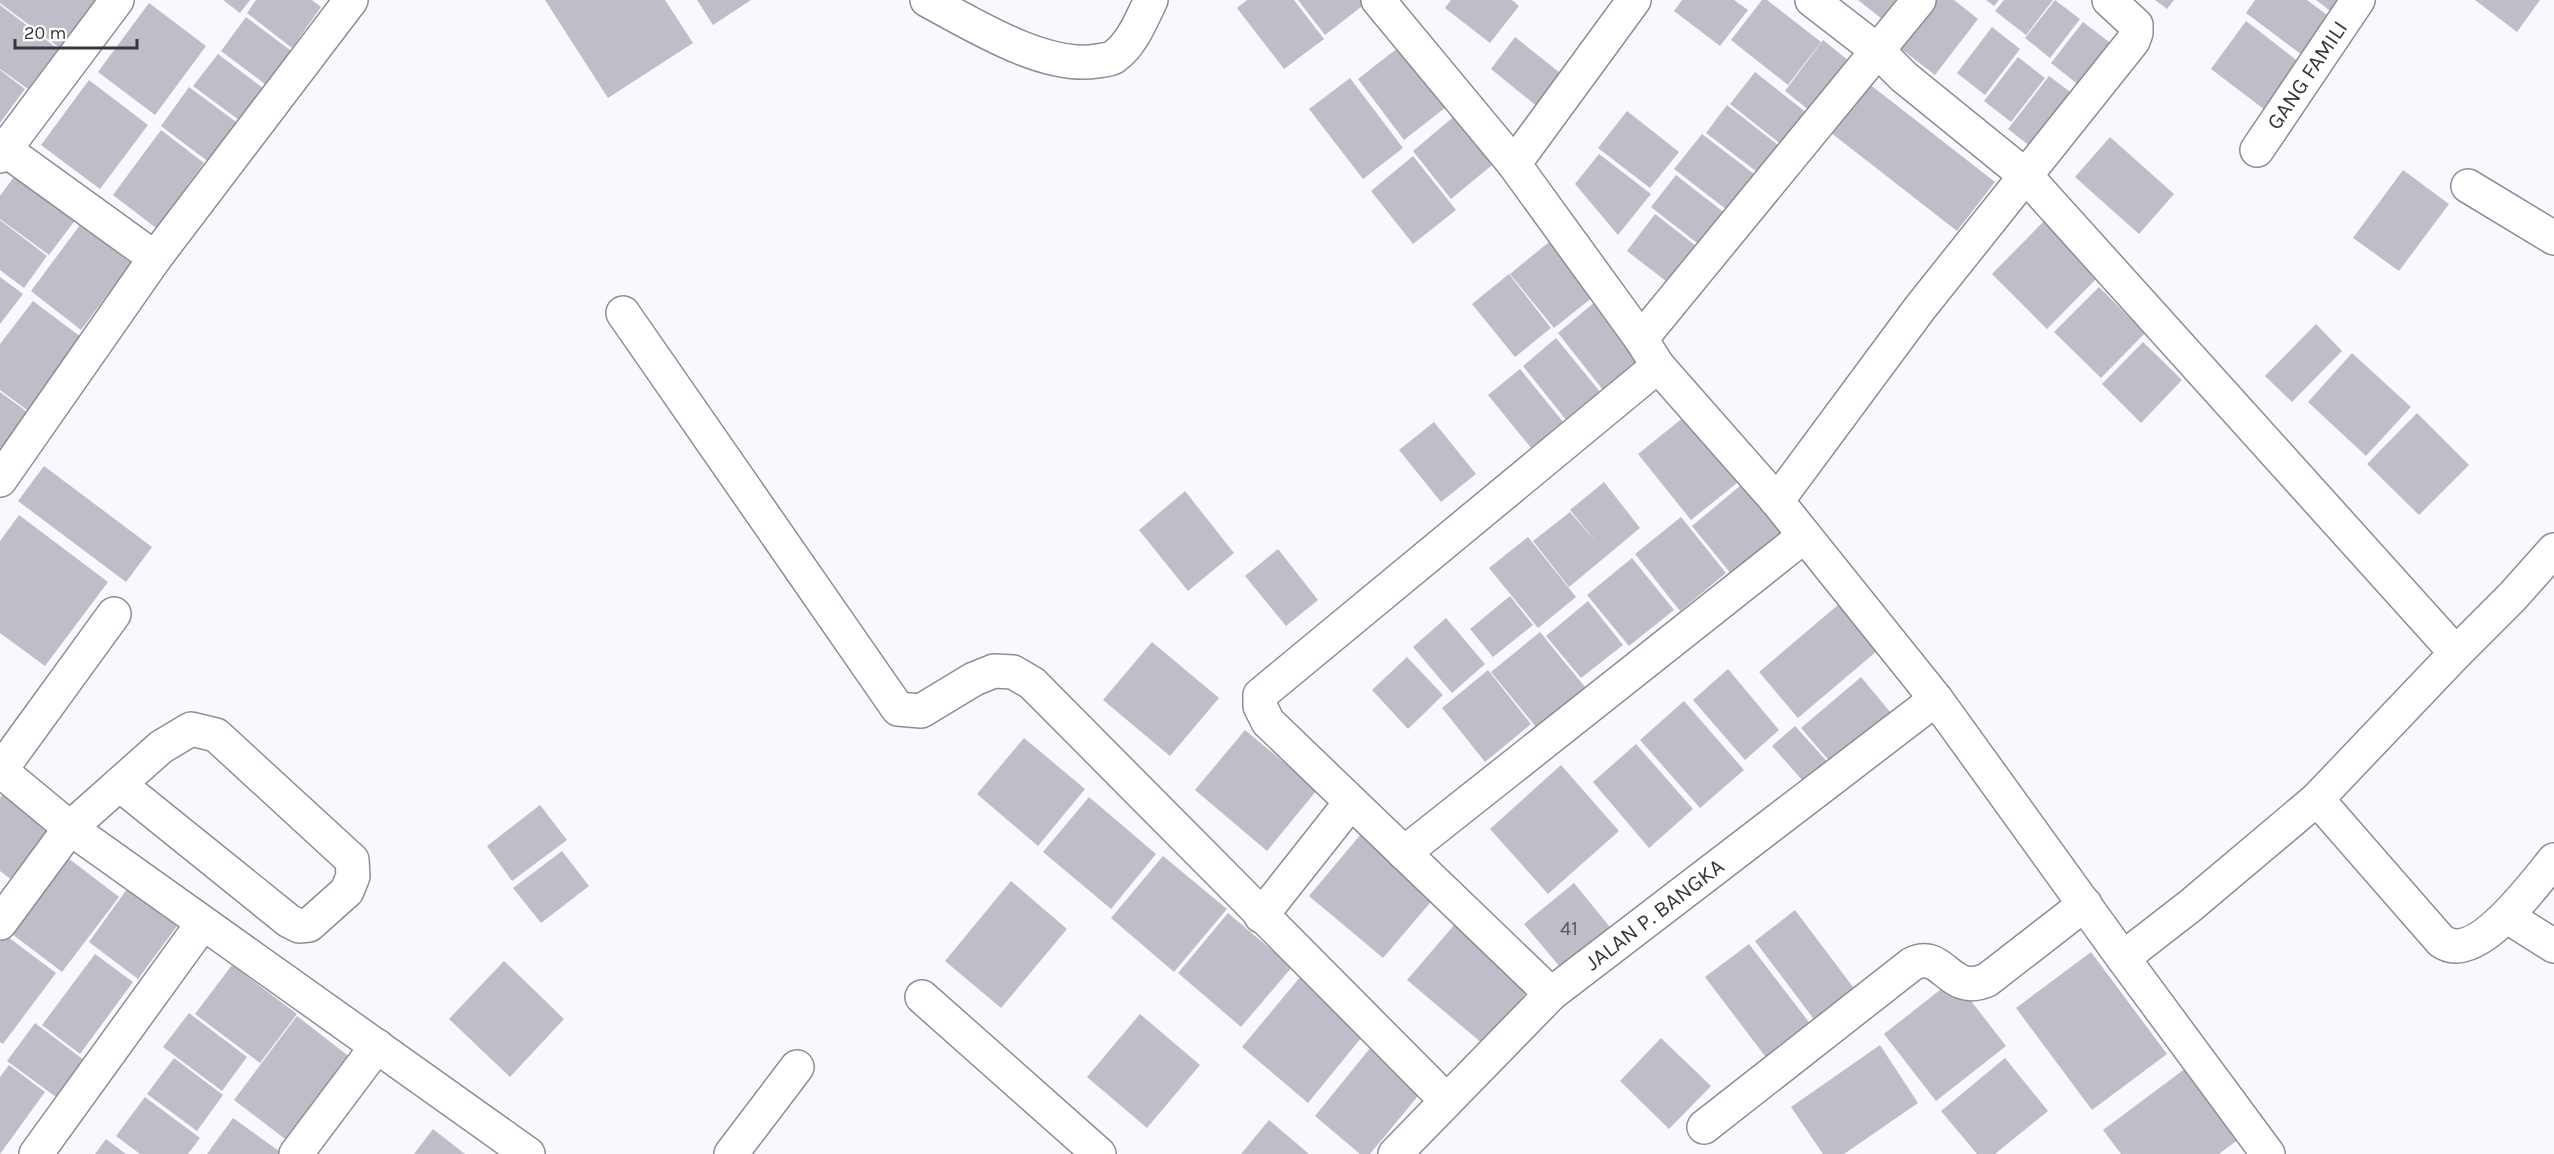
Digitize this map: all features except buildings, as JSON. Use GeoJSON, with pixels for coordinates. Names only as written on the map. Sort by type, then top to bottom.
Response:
{"type":"FeatureCollection","features":[{"type":"Feature","properties":{"kind":"street"},"geometry":{"type":"LineString","coordinates":[[117,0],[2,150],[155,258]]}},
{"type":"Feature","properties":{"kind":"street"},"geometry":{"type":"LineString","coordinates":[[0,480],[155,258],[351,0]]}},
{"type":"Feature","properties":{"kind":"street"},"geometry":{"type":"LineString","coordinates":[[927,0],[1000,39],[1064,62],[1086,63],[1112,59],[1129,44],[1151,0]]}},
{"type":"Feature","properties":{"kind":"street"},"geometry":{"type":"LineString","coordinates":[[1378,0],[1514,164],[1650,353],[1777,501],[1803,537],[1936,699],[2122,958],[2268,1154]]}},
{"type":"Feature","properties":{"kind":"street"},"geometry":{"type":"LineString","coordinates":[[1514,164],[1634,0]]}},
{"type":"Feature","properties":{"kind":"street"},"geometry":{"type":"LineString","coordinates":[[1812,0],[1878,51],[1904,77],[2026,176],[2456,652]]}},
{"type":"Feature","properties":{"kind":"street"},"geometry":{"type":"LineString","coordinates":[[1551,994],[1269,722],[1260,706],[1260,695],[1650,353],[1919,0]]}},
{"type":"Feature","properties":{"kind":"street"},"geometry":{"type":"LineString","coordinates":[[1777,501],[1920,308],[2133,41],[2136,25],[2109,0]]}},
{"type":"Feature","properties":{"kind":"street","name":"GANG FAMILI"},"geometry":{"type":"LineString","coordinates":[[2257,150],[2358,0]]}},
{"type":"Feature","properties":{"kind":"street"},"geometry":{"type":"LineString","coordinates":[[2468,186],[2554,238]]}},
{"type":"Feature","properties":{"kind":"street"},"geometry":{"type":"LineString","coordinates":[[623,313],[898,709],[921,711],[974,679],[994,671],[1012,672],[1032,683],[1446,1100]]}},
{"type":"Feature","properties":{"kind":"street"},"geometry":{"type":"LineString","coordinates":[[1404,853],[1803,537]]}},
{"type":"Feature","properties":{"kind":"street"},"geometry":{"type":"LineString","coordinates":[[2122,958],[2190,906],[2317,799],[2456,652],[2513,596],[2554,550]]}},
{"type":"Feature","properties":{"kind":"street"},"geometry":{"type":"LineString","coordinates":[[114,614],[0,770],[70,828],[528,1154]]}},
{"type":"Feature","properties":{"kind":"street","name":"JALAN P. BANGKA"},"geometry":{"type":"LineString","coordinates":[[1395,1154],[1551,994],[1936,699]]}},
{"type":"Feature","properties":{"kind":"street"},"geometry":{"type":"LineString","coordinates":[[0,923],[70,828],[119,784],[161,747],[191,729],[216,735],[352,860],[353,876],[346,891],[309,925],[300,926],[289,921],[119,784]]}},
{"type":"Feature","properties":{"kind":"street"},"geometry":{"type":"LineString","coordinates":[[2317,799],[2440,941],[2447,945],[2464,946],[2508,917],[2554,860]]}},
{"type":"Feature","properties":{"kind":"street"},"geometry":{"type":"LineString","coordinates":[[1261,916],[1351,802]]}},
{"type":"Feature","properties":{"kind":"street"},"geometry":{"type":"LineString","coordinates":[[1704,1127],[1912,964],[1921,959],[1932,962],[1964,985],[1975,986],[1987,980],[2085,904]]}},
{"type":"Feature","properties":{"kind":"street"},"geometry":{"type":"LineString","coordinates":[[2508,917],[2554,946]]}},
{"type":"Feature","properties":{"kind":"street"},"geometry":{"type":"LineString","coordinates":[[36,1154],[203,923]]}},
{"type":"Feature","properties":{"kind":"street"},"geometry":{"type":"LineString","coordinates":[[922,997],[1099,1154]]}},
{"type":"Feature","properties":{"kind":"street"},"geometry":{"type":"LineString","coordinates":[[296,1154],[377,1046]]}},
{"type":"Feature","properties":{"kind":"street"},"geometry":{"type":"LineString","coordinates":[[731,1154],[797,1067]]}}]}
